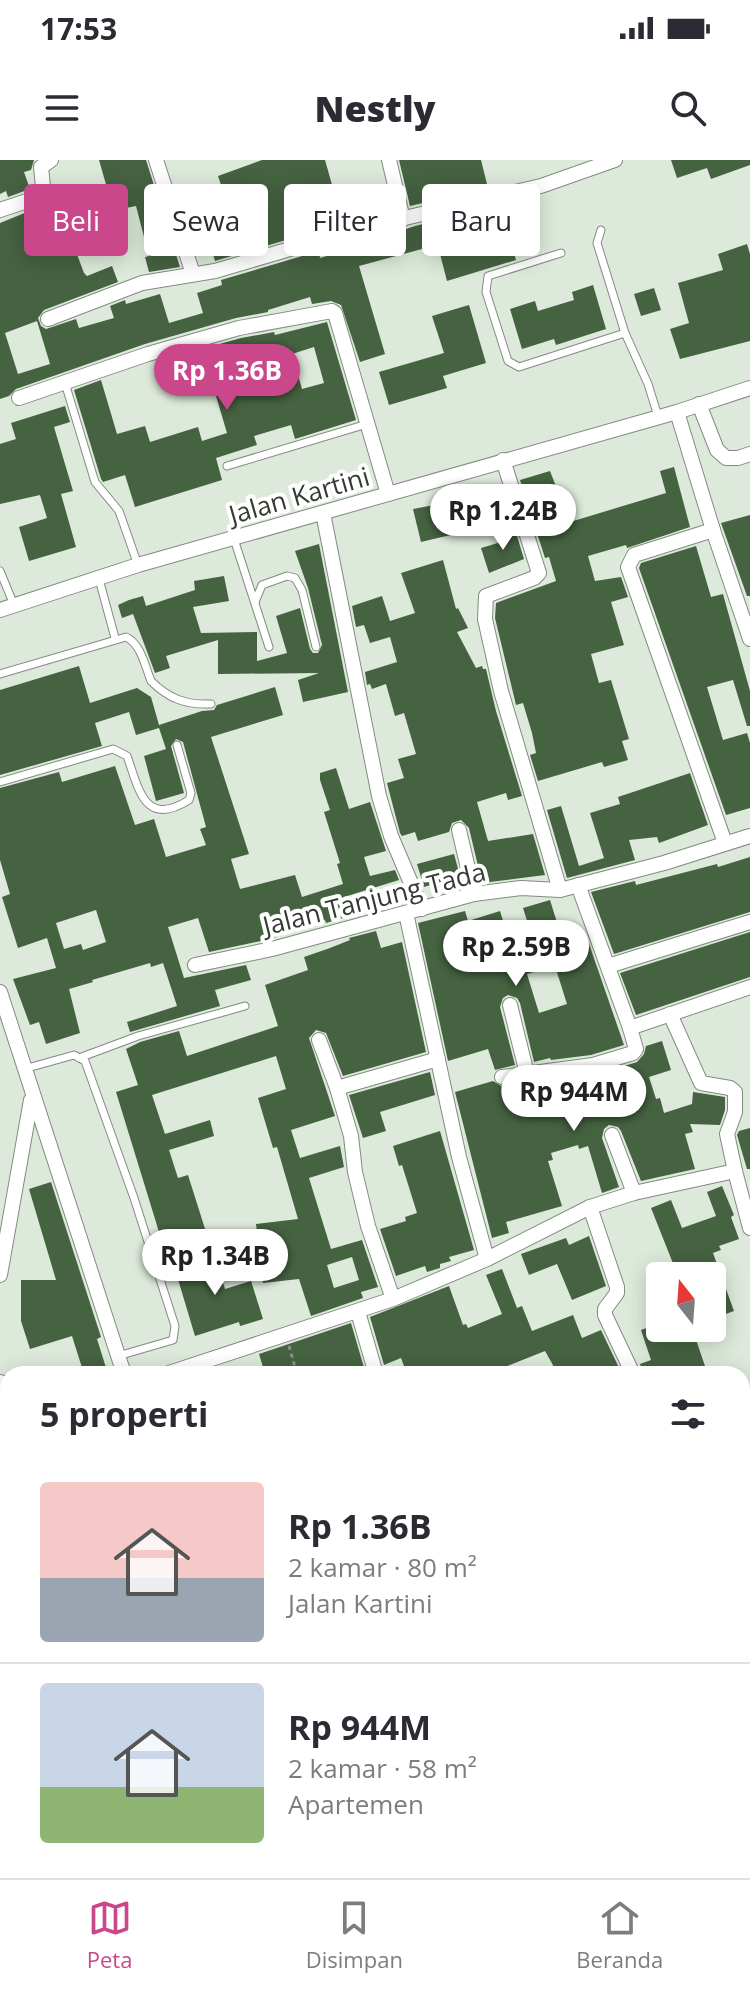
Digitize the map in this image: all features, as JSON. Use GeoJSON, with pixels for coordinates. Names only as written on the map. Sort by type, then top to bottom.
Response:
{"type":"FeatureCollection","features":[{"type":"Feature","properties":{"kind":"street"},"geometry":{"type":"LineString","coordinates":[[0,210],[39,197],[43,187],[41,167],[51,160]]}},
{"type":"Feature","properties":{"kind":"street"},"geometry":{"type":"LineString","coordinates":[[156,160],[193,274]]}},
{"type":"Feature","properties":{"kind":"street"},"geometry":{"type":"LineString","coordinates":[[389,160],[395,184]]}},
{"type":"Feature","properties":{"kind":"street"},"geometry":{"type":"LineString","coordinates":[[406,218],[541,186],[615,160]]}},
{"type":"Feature","properties":{"kind":"street"},"geometry":{"type":"LineString","coordinates":[[48,319],[142,283],[215,271],[284,251]]}},
{"type":"Feature","properties":{"kind":"street"},"geometry":{"type":"LineString","coordinates":[[19,398],[148,354],[239,328],[332,311],[388,494]]}},
{"type":"Feature","properties":{"kind":"street","name":"Jalan Kartini"},"geometry":{"type":"LineString","coordinates":[[7,608],[138,565],[677,412],[750,388]]}},
{"type":"Feature","properties":{"kind":"street"},"geometry":{"type":"LineString","coordinates":[[699,404],[717,450],[726,458],[750,454]]}},
{"type":"Feature","properties":{"kind":"street"},"geometry":{"type":"LineString","coordinates":[[677,412],[713,530],[744,600],[750,639]]}},
{"type":"Feature","properties":{"kind":"street"},"geometry":{"type":"LineString","coordinates":[[503,460],[539,573],[534,578],[486,596],[485,619],[501,691],[560,890]]}},
{"type":"Feature","properties":{"kind":"street"},"geometry":{"type":"LineString","coordinates":[[323,513],[382,806],[403,868],[422,909]]}},
{"type":"Feature","properties":{"kind":"street"},"geometry":{"type":"LineString","coordinates":[[713,530],[634,555],[628,567],[725,843]]}},
{"type":"Feature","properties":{"kind":"street"},"geometry":{"type":"LineString","coordinates":[[459,830],[474,894]]}},
{"type":"Feature","properties":{"kind":"street","name":"Jalan Tanjung Tada"},"geometry":{"type":"LineString","coordinates":[[195,965],[272,949],[474,894],[521,888],[560,890],[664,863],[750,836]]}},
{"type":"Feature","properties":{"kind":"street"},"geometry":{"type":"LineString","coordinates":[[502,1077],[593,1065],[633,1053],[636,1049],[578,885]]}},
{"type":"Feature","properties":{"kind":"street"},"geometry":{"type":"LineString","coordinates":[[406,913],[459,1157],[487,1259]]}},
{"type":"Feature","properties":{"kind":"street"},"geometry":{"type":"LineString","coordinates":[[608,966],[750,922]]}},
{"type":"Feature","properties":{"kind":"street"},"geometry":{"type":"LineString","coordinates":[[630,1028],[750,987]]}},
{"type":"Feature","properties":{"kind":"street"},"geometry":{"type":"LineString","coordinates":[[0,992],[7,1041],[24,1069],[121,1366]]}},
{"type":"Feature","properties":{"kind":"street"},"geometry":{"type":"LineString","coordinates":[[510,1005],[527,1074]]}},
{"type":"Feature","properties":{"kind":"street"},"geometry":{"type":"LineString","coordinates":[[670,1014],[701,1083],[730,1088],[735,1092],[735,1112],[727,1134],[750,1228]]}},
{"type":"Feature","properties":{"kind":"street"},"geometry":{"type":"LineString","coordinates":[[319,1040],[351,1136],[355,1172],[368,1226],[393,1299]]}},
{"type":"Feature","properties":{"kind":"street"},"geometry":{"type":"LineString","coordinates":[[337,1088],[438,1059]]}},
{"type":"Feature","properties":{"kind":"street"},"geometry":{"type":"LineString","coordinates":[[0,1275],[32,1096]]}},
{"type":"Feature","properties":{"kind":"street"},"geometry":{"type":"LineString","coordinates":[[612,1135],[634,1193]]}},
{"type":"Feature","properties":{"kind":"street"},"geometry":{"type":"LineString","coordinates":[[190,1366],[393,1299],[487,1259],[590,1207],[634,1193],[735,1171]]}},
{"type":"Feature","properties":{"kind":"street"},"geometry":{"type":"LineString","coordinates":[[590,1207],[617,1287],[605,1315],[629,1366]]}},
{"type":"Feature","properties":{"kind":"street"},"geometry":{"type":"LineString","coordinates":[[358,1312],[374,1366]]}},
{"type":"Feature","properties":{"kind":"lane"},"geometry":{"type":"LineString","coordinates":[[601,230],[597,243],[625,333],[648,384],[658,417]]}},
{"type":"Feature","properties":{"kind":"lane"},"geometry":{"type":"LineString","coordinates":[[561,253],[488,276],[486,292],[508,361],[519,367],[625,333]]}},
{"type":"Feature","properties":{"kind":"lane"},"geometry":{"type":"LineString","coordinates":[[65,383],[95,482],[119,511],[138,565]]}},
{"type":"Feature","properties":{"kind":"lane"},"geometry":{"type":"LineString","coordinates":[[227,466],[367,424]]}},
{"type":"Feature","properties":{"kind":"lane"},"geometry":{"type":"LineString","coordinates":[[234,539],[269,647]]}},
{"type":"Feature","properties":{"kind":"lane"},"geometry":{"type":"LineString","coordinates":[[0,571],[7,608]]}},
{"type":"Feature","properties":{"kind":"lane"},"geometry":{"type":"LineString","coordinates":[[255,602],[262,585],[287,576],[295,578],[302,590],[316,647]]}},
{"type":"Feature","properties":{"kind":"lane"},"geometry":{"type":"LineString","coordinates":[[99,578],[115,638]]}},
{"type":"Feature","properties":{"kind":"lane"},"geometry":{"type":"LineString","coordinates":[[0,674],[126,637],[133,640],[155,686],[183,703],[211,704]]}},
{"type":"Feature","properties":{"kind":"lane"},"geometry":{"type":"LineString","coordinates":[[0,782],[113,749],[127,756],[145,803],[162,809],[183,804],[189,800],[191,793],[177,745]]}},
{"type":"Feature","properties":{"kind":"lane"},"geometry":{"type":"LineString","coordinates":[[79,1058],[138,1036],[245,1006]]}},
{"type":"Feature","properties":{"kind":"lane"},"geometry":{"type":"LineString","coordinates":[[24,1069],[74,1055],[85,1061],[134,1198],[175,1326],[173,1340],[118,1356]]}},
{"type":"Feature","properties":{"kind":"path"},"geometry":{"type":"LineString","coordinates":[[285,1335],[295,1366]]}},
{"type":"Feature","properties":{"kind":"building"},"geometry":{"type":"Polygon","coordinates":[[[0,160],[34,160],[31,170],[24,172],[28,184],[24,184],[24,191],[8,197],[6,191],[0,194],[0,160]]]}},
{"type":"Feature","properties":{"kind":"building"},"geometry":{"type":"Polygon","coordinates":[[[99,160],[146,160],[154,184],[144,184],[144,237],[136,206],[128,208],[128,184],[106,184],[99,160]]]}},
{"type":"Feature","properties":{"kind":"building"},"geometry":{"type":"Polygon","coordinates":[[[262,160],[325,160],[332,184],[284,184],[284,241],[268,245],[268,184],[221,184],[218,176],[262,160]]]}},
{"type":"Feature","properties":{"kind":"building"},"geometry":{"type":"Polygon","coordinates":[[[399,160],[481,160],[487,184],[422,184],[422,203],[410,206],[399,160]]]}},
{"type":"Feature","properties":{"kind":"building"},"geometry":{"type":"Polygon","coordinates":[[[671,160],[750,160],[750,165],[711,179],[707,168],[677,178],[671,160]]]}},
{"type":"Feature","properties":{"kind":"building"},"geometry":{"type":"Polygon","coordinates":[[[24,213],[24,256],[78,256],[87,276],[112,266],[118,282],[44,310],[38,318],[46,329],[76,319],[79,328],[114,318],[110,306],[160,294],[169,323],[203,313],[197,293],[222,285],[221,280],[302,256],[396,256],[359,266],[385,354],[360,362],[341,305],[331,301],[312,304],[310,297],[268,312],[145,344],[16,389],[0,399],[0,223],[24,213]],[[37,321],[5,333],[18,374],[50,364],[37,321]]]}},
{"type":"Feature","properties":{"kind":"building"},"geometry":{"type":"Polygon","coordinates":[[[422,224],[422,249],[406,253],[406,229],[422,224]]]}},
{"type":"Feature","properties":{"kind":"building"},"geometry":{"type":"Polygon","coordinates":[[[747,244],[750,254],[750,341],[680,359],[670,329],[689,323],[678,283],[723,270],[718,254],[747,244]]]}},
{"type":"Feature","properties":{"kind":"building"},"geometry":{"type":"Polygon","coordinates":[[[177,256],[180,267],[149,272],[145,257],[177,256]]]}},
{"type":"Feature","properties":{"kind":"building"},"geometry":{"type":"Polygon","coordinates":[[[214,256],[232,256],[215,261],[214,256]]]}},
{"type":"Feature","properties":{"kind":"building"},"geometry":{"type":"Polygon","coordinates":[[[441,256],[515,256],[516,260],[447,281],[441,256]]]}},
{"type":"Feature","properties":{"kind":"building"},"geometry":{"type":"Polygon","coordinates":[[[593,285],[606,329],[556,345],[554,339],[522,349],[510,309],[535,301],[538,311],[574,300],[572,292],[593,285]]]}},
{"type":"Feature","properties":{"kind":"building"},"geometry":{"type":"Polygon","coordinates":[[[654,288],[661,310],[641,316],[634,294],[654,288]]]}},
{"type":"Feature","properties":{"kind":"building"},"geometry":{"type":"Polygon","coordinates":[[[469,305],[486,363],[443,376],[447,388],[389,405],[379,372],[444,353],[432,316],[469,305]]]}},
{"type":"Feature","properties":{"kind":"building"},"geometry":{"type":"Polygon","coordinates":[[[327,322],[356,420],[295,439],[291,425],[254,436],[257,445],[216,458],[222,480],[135,507],[125,475],[103,482],[74,390],[101,380],[117,434],[145,426],[150,442],[198,427],[202,441],[227,433],[202,349],[241,338],[274,332],[275,335],[327,322]],[[314,347],[292,354],[302,389],[324,383],[314,347]]]}},
{"type":"Feature","properties":{"kind":"building"},"geometry":{"type":"Polygon","coordinates":[[[65,406],[70,422],[54,427],[73,491],[61,494],[76,547],[29,561],[19,527],[47,518],[40,495],[0,504],[0,444],[16,439],[11,423],[65,406]]]}},
{"type":"Feature","properties":{"kind":"building"},"geometry":{"type":"Polygon","coordinates":[[[674,467],[690,527],[627,548],[626,545],[588,556],[595,581],[621,577],[628,597],[611,602],[624,645],[591,654],[599,683],[611,680],[629,739],[622,741],[628,760],[604,767],[602,762],[538,781],[530,755],[536,753],[532,733],[523,703],[516,705],[495,618],[496,603],[556,581],[549,557],[545,558],[520,480],[550,471],[570,522],[666,493],[660,471],[674,467]]]}},
{"type":"Feature","properties":{"kind":"building"},"geometry":{"type":"Polygon","coordinates":[[[450,502],[459,533],[421,542],[413,509],[450,502]]]}},
{"type":"Feature","properties":{"kind":"building"},"geometry":{"type":"Polygon","coordinates":[[[750,515],[750,596],[747,596],[721,523],[750,515]]]}},
{"type":"Feature","properties":{"kind":"building"},"geometry":{"type":"Polygon","coordinates":[[[514,526],[524,559],[489,573],[481,548],[508,540],[505,529],[514,526]]]}},
{"type":"Feature","properties":{"kind":"building"},"geometry":{"type":"Polygon","coordinates":[[[319,544],[348,692],[303,702],[298,680],[319,673],[218,674],[218,640],[166,656],[170,668],[155,673],[133,614],[122,618],[118,605],[129,600],[143,596],[146,606],[195,590],[194,581],[224,576],[229,601],[193,607],[201,633],[257,632],[257,661],[287,653],[276,616],[300,608],[310,649],[318,653],[322,645],[295,551],[319,544]]]}},
{"type":"Feature","properties":{"kind":"building"},"geometry":{"type":"Polygon","coordinates":[[[696,546],[711,597],[723,594],[750,691],[750,726],[747,726],[733,680],[707,687],[723,740],[747,733],[750,743],[750,808],[726,815],[639,568],[641,563],[696,546]]]}},
{"type":"Feature","properties":{"kind":"building"},"geometry":{"type":"Polygon","coordinates":[[[443,560],[456,609],[468,628],[457,632],[476,668],[482,666],[486,669],[522,796],[508,800],[506,793],[477,802],[488,841],[533,834],[545,875],[482,883],[469,828],[461,820],[452,823],[449,832],[418,841],[415,832],[402,836],[400,833],[387,783],[404,778],[398,759],[416,754],[404,713],[395,716],[386,684],[372,689],[370,684],[367,685],[365,672],[397,662],[390,637],[370,643],[364,625],[356,627],[352,606],[382,596],[390,621],[415,613],[401,573],[443,560]]]}},
{"type":"Feature","properties":{"kind":"building"},"geometry":{"type":"Polygon","coordinates":[[[79,666],[90,703],[137,688],[151,697],[159,725],[214,710],[217,705],[275,687],[283,715],[211,737],[249,854],[231,859],[240,889],[295,875],[302,897],[343,884],[337,864],[340,863],[324,812],[330,810],[320,780],[320,773],[336,768],[349,809],[370,802],[386,851],[364,857],[370,876],[395,870],[399,880],[344,897],[349,916],[326,923],[325,920],[270,939],[209,952],[198,918],[168,927],[184,978],[246,965],[251,980],[215,990],[220,1006],[130,1032],[127,1022],[177,1006],[163,963],[151,967],[150,963],[92,980],[69,989],[80,1033],[46,1044],[39,1022],[30,1025],[13,979],[56,968],[47,938],[18,948],[2,897],[10,894],[0,860],[0,788],[59,772],[62,782],[115,766],[135,825],[154,819],[166,857],[206,845],[200,829],[206,827],[183,742],[176,739],[171,746],[184,793],[156,801],[144,756],[166,749],[159,728],[136,735],[129,712],[95,723],[102,746],[0,775],[0,690],[79,666]],[[96,910],[56,923],[64,949],[81,944],[83,950],[106,942],[96,910]]]}},
{"type":"Feature","properties":{"kind":"building"},"geometry":{"type":"Polygon","coordinates":[[[690,773],[708,825],[659,843],[657,837],[629,840],[635,860],[567,878],[547,810],[561,806],[579,866],[604,858],[590,813],[620,804],[618,797],[690,773]]]}},
{"type":"Feature","properties":{"kind":"building"},"geometry":{"type":"Polygon","coordinates":[[[454,854],[460,876],[424,887],[417,864],[454,854]]]}},
{"type":"Feature","properties":{"kind":"building"},"geometry":{"type":"Polygon","coordinates":[[[750,857],[750,912],[614,954],[591,892],[635,881],[636,885],[717,864],[718,867],[750,857]]]}},
{"type":"Feature","properties":{"kind":"building"},"geometry":{"type":"Polygon","coordinates":[[[550,900],[564,945],[587,938],[624,1045],[591,1055],[534,1062],[520,1003],[517,998],[508,995],[503,998],[500,1007],[515,1065],[495,1070],[488,1049],[448,1061],[418,923],[465,911],[468,921],[500,911],[514,956],[536,949],[523,908],[550,900]],[[555,966],[527,974],[539,1013],[567,1004],[555,966]]]}},
{"type":"Feature","properties":{"kind":"building"},"geometry":{"type":"Polygon","coordinates":[[[376,931],[381,948],[402,942],[426,1052],[343,1076],[326,1033],[316,1030],[309,1038],[335,1116],[291,1130],[300,1158],[340,1146],[344,1167],[309,1178],[331,1249],[362,1240],[378,1287],[361,1292],[363,1298],[311,1316],[299,1279],[263,1283],[256,1224],[298,1219],[277,1147],[273,1148],[258,1098],[286,1089],[276,1056],[152,1095],[165,1134],[210,1120],[214,1136],[169,1150],[178,1178],[188,1175],[206,1232],[163,1245],[116,1092],[138,1085],[126,1049],[140,1042],[179,1031],[187,1056],[278,1026],[265,985],[308,970],[304,957],[349,938],[376,931]],[[352,1257],[327,1265],[334,1288],[359,1280],[352,1257]]]}},
{"type":"Feature","properties":{"kind":"building"},"geometry":{"type":"Polygon","coordinates":[[[750,932],[750,977],[636,1015],[620,973],[750,932]]]}},
{"type":"Feature","properties":{"kind":"building"},"geometry":{"type":"Polygon","coordinates":[[[662,1041],[671,1070],[649,1077],[664,1113],[692,1104],[693,1092],[725,1097],[720,1125],[690,1124],[693,1132],[685,1134],[695,1169],[641,1181],[621,1131],[609,1125],[604,1129],[602,1138],[619,1187],[602,1193],[588,1146],[579,1149],[578,1145],[551,1153],[553,1160],[548,1161],[562,1206],[506,1222],[509,1233],[492,1238],[455,1092],[493,1081],[503,1087],[528,1084],[530,1090],[557,1080],[596,1075],[637,1062],[646,1046],[662,1041]]]}},
{"type":"Feature","properties":{"kind":"building"},"geometry":{"type":"Polygon","coordinates":[[[430,1072],[435,1095],[380,1112],[386,1131],[363,1138],[349,1095],[430,1072]]]}},
{"type":"Feature","properties":{"kind":"building"},"geometry":{"type":"Polygon","coordinates":[[[750,1128],[750,1169],[747,1169],[737,1135],[739,1131],[750,1128]]]}},
{"type":"Feature","properties":{"kind":"building"},"geometry":{"type":"Polygon","coordinates":[[[440,1131],[474,1250],[449,1257],[451,1261],[440,1264],[440,1268],[427,1272],[425,1266],[396,1276],[380,1229],[406,1221],[405,1217],[417,1213],[393,1146],[440,1131]]]}},
{"type":"Feature","properties":{"kind":"building"},"geometry":{"type":"Polygon","coordinates":[[[51,1182],[101,1337],[97,1339],[105,1366],[81,1366],[72,1336],[30,1349],[21,1321],[21,1280],[56,1280],[29,1189],[51,1182]]]}},
{"type":"Feature","properties":{"kind":"building"},"geometry":{"type":"Polygon","coordinates":[[[722,1186],[734,1215],[731,1217],[739,1239],[719,1246],[721,1250],[713,1253],[716,1262],[672,1262],[651,1208],[671,1200],[682,1228],[716,1216],[707,1192],[722,1186]]]}},
{"type":"Feature","properties":{"kind":"building"},"geometry":{"type":"Polygon","coordinates":[[[589,1236],[606,1286],[572,1300],[557,1264],[529,1275],[521,1254],[566,1238],[569,1245],[589,1236]]]}},
{"type":"Feature","properties":{"kind":"building"},"geometry":{"type":"Polygon","coordinates":[[[214,1254],[225,1289],[251,1281],[263,1319],[240,1326],[239,1322],[195,1336],[174,1266],[214,1254]]]}},
{"type":"Feature","properties":{"kind":"building"},"geometry":{"type":"Polygon","coordinates":[[[502,1269],[517,1308],[522,1306],[532,1331],[573,1315],[582,1338],[601,1330],[618,1366],[553,1366],[545,1351],[507,1366],[404,1366],[401,1358],[384,1365],[370,1317],[449,1286],[463,1325],[466,1324],[468,1328],[502,1314],[486,1275],[502,1269]]]}},
{"type":"Feature","properties":{"kind":"building"},"geometry":{"type":"Polygon","coordinates":[[[726,1289],[734,1311],[726,1314],[726,1289]]]}},
{"type":"Feature","properties":{"kind":"building"},"geometry":{"type":"Polygon","coordinates":[[[351,1323],[364,1366],[263,1366],[259,1354],[351,1323]]]}},
{"type":"Feature","properties":{"kind":"building"},"geometry":{"type":"Polygon","coordinates":[[[646,1328],[646,1342],[697,1342],[705,1366],[641,1366],[651,1360],[641,1330],[646,1328]]]}}]}
